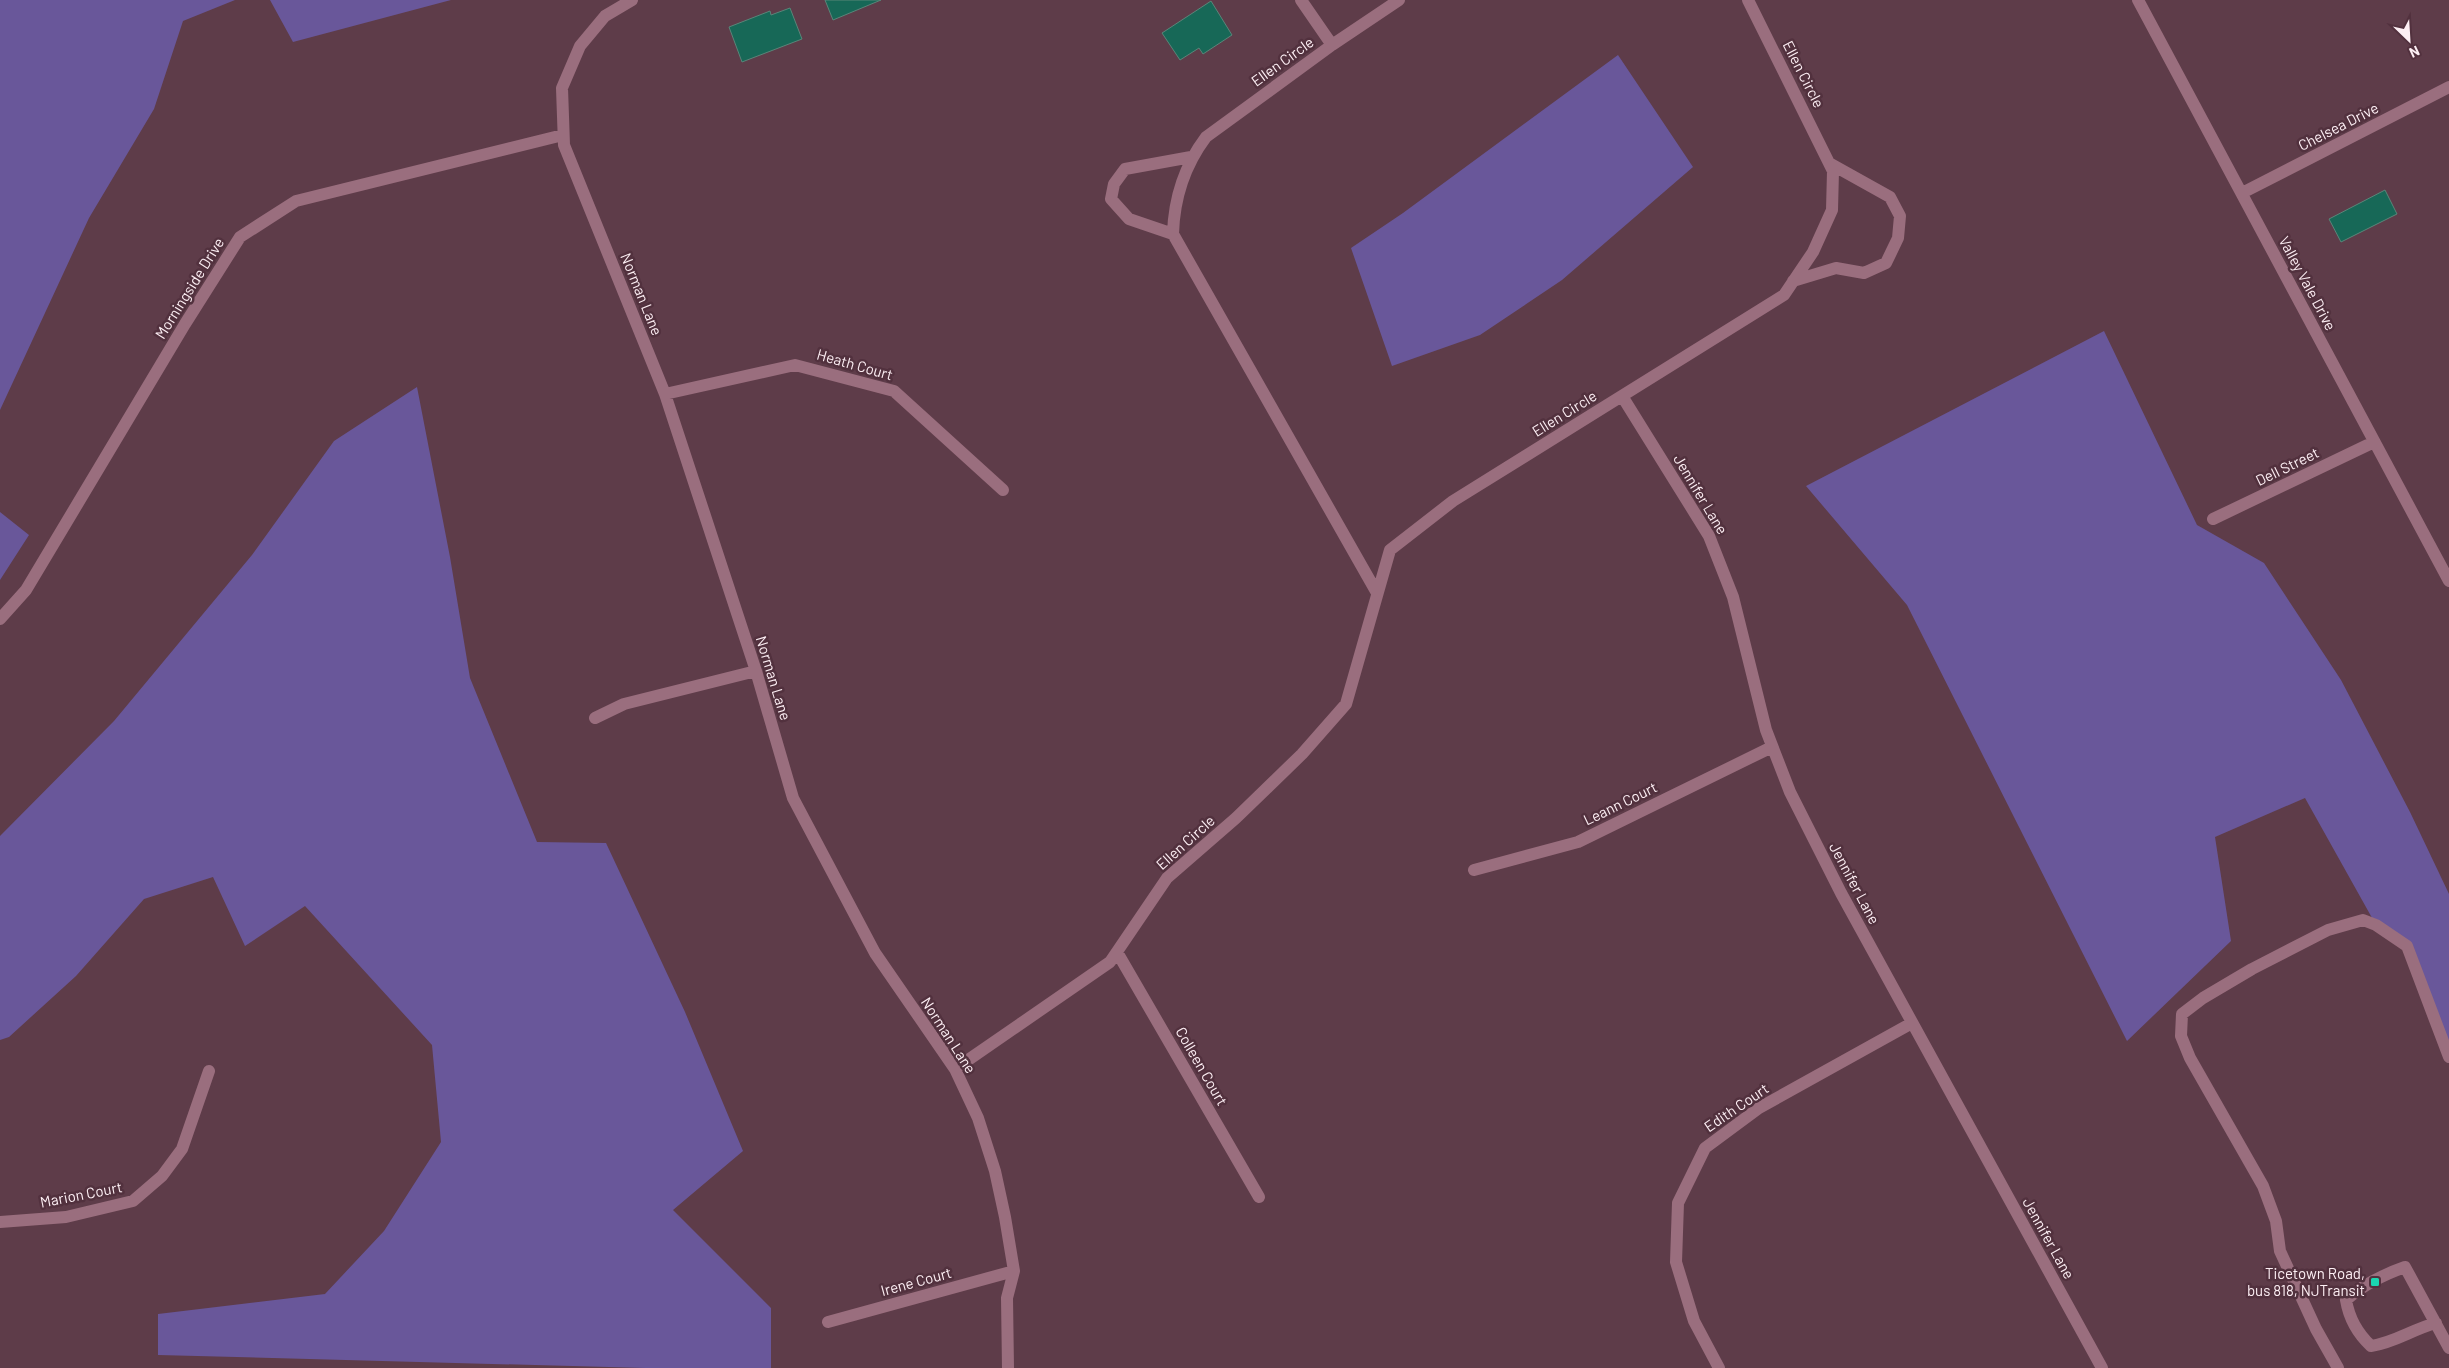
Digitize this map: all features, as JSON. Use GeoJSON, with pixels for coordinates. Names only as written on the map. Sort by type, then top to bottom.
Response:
{"type":"FeatureCollection","features":[{"type":"Feature","properties":{"kind":"street","name":"Norman Lane"},"geometry":{"type":"LineString","coordinates":[[631,0],[605,16],[580,46],[562,88],[564,145],[665,394],[756,671],[793,798],[875,953],[955,1069],[978,1118],[995,1171],[1014,1271],[1007,1298],[1008,1368]]}},
{"type":"Feature","properties":{"kind":"street"},"geometry":{"type":"LineString","coordinates":[[1301,0],[1332,45]]}},
{"type":"Feature","properties":{"kind":"street","name":"Ellen Circle"},"geometry":{"type":"LineString","coordinates":[[1173,234],[1174,210],[1191,157],[1206,137],[1332,45],[1399,0]]}},
{"type":"Feature","properties":{"kind":"street","name":"Ellen Circle"},"geometry":{"type":"LineString","coordinates":[[955,1069],[1110,962],[1168,878],[1236,818],[1302,754],[1346,704],[1390,550],[1453,501],[1784,295],[1813,252],[1832,210],[1833,171],[1748,0]]}},
{"type":"Feature","properties":{"kind":"street","name":"Valley Vale Drive"},"geometry":{"type":"LineString","coordinates":[[2138,0],[2449,581]]}},
{"type":"Feature","properties":{"kind":"street","name":"Chelsea Drive"},"geometry":{"type":"LineString","coordinates":[[2242,193],[2449,87]]}},
{"type":"Feature","properties":{"kind":"street","name":"Morningside Drive"},"geometry":{"type":"LineString","coordinates":[[0,619],[26,590],[185,324],[240,237],[296,201],[564,135]]}},
{"type":"Feature","properties":{"kind":"street"},"geometry":{"type":"LineString","coordinates":[[1191,157],[1125,169],[1114,184],[1111,199],[1129,219],[1173,234],[1377,592]]}},
{"type":"Feature","properties":{"kind":"street"},"geometry":{"type":"LineString","coordinates":[[1793,281],[1836,268],[1864,273],[1886,263],[1898,238],[1900,216],[1890,197],[1829,163]]}},
{"type":"Feature","properties":{"kind":"street","name":"Heath Court"},"geometry":{"type":"LineString","coordinates":[[665,394],[795,364],[894,391],[1003,490]]}},
{"type":"Feature","properties":{"kind":"street","name":"Jennifer Lane"},"geometry":{"type":"LineString","coordinates":[[1622,396],[1710,536],[1733,597],[1766,730],[1790,792],[1805,823],[1912,1023],[2102,1368]]}},
{"type":"Feature","properties":{"kind":"street","name":"Dell Street"},"geometry":{"type":"LineString","coordinates":[[2213,519],[2374,442]]}},
{"type":"Feature","properties":{"kind":"street"},"geometry":{"type":"LineString","coordinates":[[595,718],[624,704],[756,671]]}},
{"type":"Feature","properties":{"kind":"street","name":"Leann Court"},"geometry":{"type":"LineString","coordinates":[[1474,870],[1578,842],[1772,747]]}},
{"type":"Feature","properties":{"kind":"street"},"geometry":{"type":"LineString","coordinates":[[2338,1368],[2316,1329],[2280,1252],[2276,1222],[2264,1186],[2190,1058],[2181,1036],[2182,1014],[2203,998],[2252,969],[2328,930],[2363,920],[2376,925],[2407,946],[2449,1057]]}},
{"type":"Feature","properties":{"kind":"street","name":"Colleen Court"},"geometry":{"type":"LineString","coordinates":[[1117,952],[1259,1197]]}},
{"type":"Feature","properties":{"kind":"street","name":"Edith Court"},"geometry":{"type":"LineString","coordinates":[[1719,1368],[1694,1320],[1676,1262],[1678,1203],[1705,1148],[1759,1108],[1912,1023]]}},
{"type":"Feature","properties":{"kind":"street","name":"Marion Court"},"geometry":{"type":"LineString","coordinates":[[0,1222],[66,1217],[133,1201],[162,1176],[182,1148],[209,1071]]}},
{"type":"Feature","properties":{"kind":"street"},"geometry":{"type":"LineString","coordinates":[[2436,1323],[2415,1328],[2386,1344],[2370,1346],[2349,1316],[2346,1300],[2360,1288],[2383,1275],[2405,1268],[2436,1323],[2449,1348]]}},
{"type":"Feature","properties":{"kind":"street","name":"Irene Court"},"geometry":{"type":"LineString","coordinates":[[828,1322],[1014,1271]]}},
{"type":"Feature","properties":{"kind":"shaded area"},"geometry":{"type":"Polygon","coordinates":[[[0,0],[235,0],[183,21],[154,109],[89,218],[0,410],[0,0]]]}},
{"type":"Feature","properties":{"kind":"shaded area"},"geometry":{"type":"Polygon","coordinates":[[[270,0],[451,0],[293,42],[270,0]]]}},
{"type":"Feature","properties":{"kind":"shaded area"},"geometry":{"type":"Polygon","coordinates":[[[1618,55],[1693,167],[1562,280],[1480,335],[1392,366],[1351,248],[1403,213],[1618,55]]]}},
{"type":"Feature","properties":{"kind":"shaded area"},"geometry":{"type":"Polygon","coordinates":[[[2104,331],[2197,525],[2264,563],[2341,680],[2410,812],[2449,894],[2449,1057],[2407,946],[2376,925],[2305,798],[2215,837],[2231,941],[2127,1041],[1907,605],[1806,486],[2104,331]]]}},
{"type":"Feature","properties":{"kind":"shaded area"},"geometry":{"type":"Polygon","coordinates":[[[417,387],[450,557],[470,678],[537,842],[606,843],[685,1012],[743,1151],[673,1210],[771,1308],[771,1368],[645,1368],[158,1355],[158,1314],[325,1294],[384,1231],[441,1142],[432,1045],[305,906],[245,946],[213,877],[144,899],[76,976],[9,1037],[0,1040],[0,836],[114,721],[252,555],[334,441],[417,387]]]}},
{"type":"Feature","properties":{"kind":"shaded area"},"geometry":{"type":"Polygon","coordinates":[[[0,512],[29,535],[0,580],[0,512]]]}},
{"type":"Feature","properties":{"kind":"building"},"geometry":{"type":"Polygon","coordinates":[[[825,0],[881,0],[833,20],[825,0]]]}},
{"type":"Feature","properties":{"kind":"building"},"geometry":{"type":"Polygon","coordinates":[[[1211,1],[1232,35],[1203,54],[1199,48],[1180,60],[1162,33],[1211,1]]]}},
{"type":"Feature","properties":{"kind":"building"},"geometry":{"type":"Polygon","coordinates":[[[790,8],[802,39],[742,62],[729,27],[770,11],[771,15],[790,8]]]}},
{"type":"Feature","properties":{"kind":"building"},"geometry":{"type":"Polygon","coordinates":[[[2385,190],[2397,214],[2341,242],[2329,219],[2385,190]]]}},
{"type":"Feature","properties":{"kind":"place","name":"Ticetown Road, bus 818, NJTransit"},"geometry":{"type":"Point","coordinates":[2375,1282]}}]}
